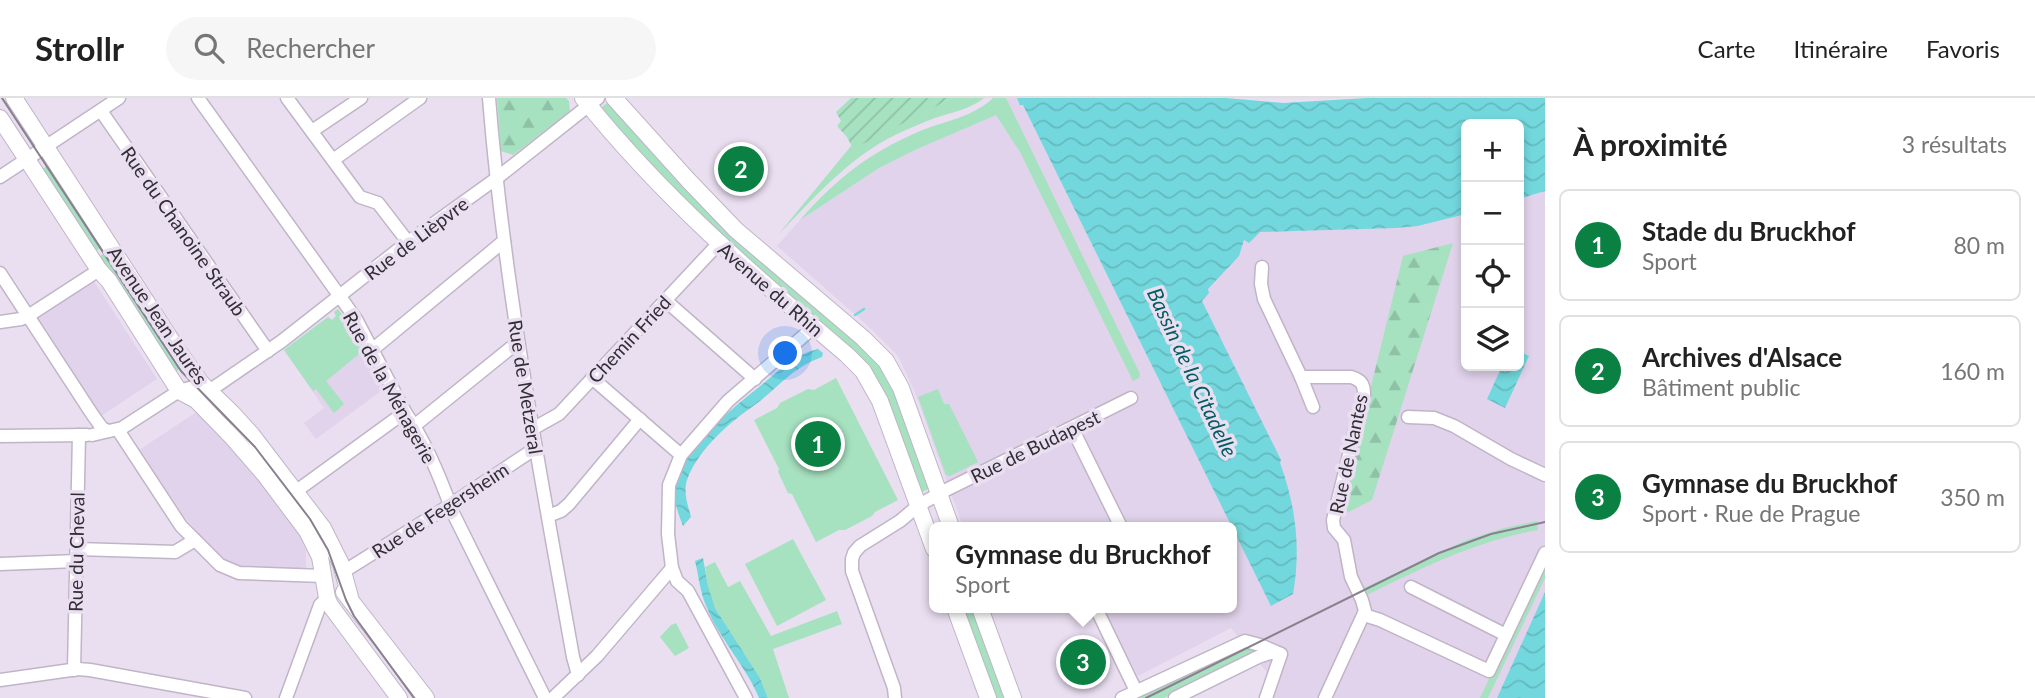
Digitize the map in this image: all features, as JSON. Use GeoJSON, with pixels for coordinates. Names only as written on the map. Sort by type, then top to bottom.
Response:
{"type":"FeatureCollection","features":[{"type":"Feature","properties":{"kind":"main road","name":"Avenue Jean Jaurès"},"geometry":{"type":"LineString","coordinates":[[13,98],[49,145],[179,352],[193,394],[243,425],[327,535],[344,572],[334,611],[399,698]]}},
{"type":"Feature","properties":{"kind":"main road","name":"Avenue du Rhin"},"geometry":{"type":"LineString","coordinates":[[614,98],[736,230],[879,352],[901,388],[949,522]]}},
{"type":"Feature","properties":{"kind":"main road","name":"Avenue du Rhin"},"geometry":{"type":"LineString","coordinates":[[590,100],[655,180],[719,243],[863,371],[880,401],[929,534]]}},
{"type":"Feature","properties":{"kind":"main road","name":"Avenue Jean Jaurès"},"geometry":{"type":"LineString","coordinates":[[0,118],[136,322],[301,522],[319,555],[323,576],[426,698]]}},
{"type":"Feature","properties":{"kind":"main road"},"geometry":{"type":"LineString","coordinates":[[957,613],[988,695]]}},
{"type":"Feature","properties":{"kind":"main road"},"geometry":{"type":"LineString","coordinates":[[982,613],[1013,698]]}},
{"type":"Feature","properties":{"kind":"street"},"geometry":{"type":"LineString","coordinates":[[0,177],[119,98]]}},
{"type":"Feature","properties":{"kind":"street","name":"Rue de la Ménagerie"},"geometry":{"type":"LineString","coordinates":[[198,98],[355,319],[414,426],[545,698]]}},
{"type":"Feature","properties":{"kind":"street"},"geometry":{"type":"LineString","coordinates":[[287,98],[360,197],[378,203],[408,242]]}},
{"type":"Feature","properties":{"kind":"street"},"geometry":{"type":"LineString","coordinates":[[312,131],[361,98]]}},
{"type":"Feature","properties":{"kind":"street"},"geometry":{"type":"LineString","coordinates":[[333,160],[420,98]]}},
{"type":"Feature","properties":{"kind":"street","name":"Rue de Metzeral"},"geometry":{"type":"LineString","coordinates":[[489,98],[493,150],[518,342],[578,675]]}},
{"type":"Feature","properties":{"kind":"street","name":"Rue de Lièpvre"},"geometry":{"type":"LineString","coordinates":[[117,432],[193,394],[268,351],[408,242],[497,178],[590,100]]}},
{"type":"Feature","properties":{"kind":"street","name":"Rue du Chanoine Straub"},"geometry":{"type":"LineString","coordinates":[[101,111],[268,351]]}},
{"type":"Feature","properties":{"kind":"street"},"geometry":{"type":"LineString","coordinates":[[493,150],[502,159],[521,159]]}},
{"type":"Feature","properties":{"kind":"street"},"geometry":{"type":"LineString","coordinates":[[372,350],[504,241]]}},
{"type":"Feature","properties":{"kind":"street","name":"Chemin Fried"},"geometry":{"type":"LineString","coordinates":[[534,428],[559,414],[719,243]]}},
{"type":"Feature","properties":{"kind":"street"},"geometry":{"type":"LineString","coordinates":[[1262,267],[1264,299],[1313,407]]}},
{"type":"Feature","properties":{"kind":"street"},"geometry":{"type":"LineString","coordinates":[[0,322],[28,316],[99,270]]}},
{"type":"Feature","properties":{"kind":"street"},"geometry":{"type":"LineString","coordinates":[[0,273],[102,428],[117,432],[181,526],[220,565],[232,572],[323,576]]}},
{"type":"Feature","properties":{"kind":"street"},"geometry":{"type":"LineString","coordinates":[[665,300],[755,379]]}},
{"type":"Feature","properties":{"kind":"street"},"geometry":{"type":"LineString","coordinates":[[746,698],[688,591],[677,581],[672,568],[668,534],[669,485],[681,455],[728,401],[814,327]]}},
{"type":"Feature","properties":{"kind":"street"},"geometry":{"type":"LineString","coordinates":[[414,426],[518,342]]}},
{"type":"Feature","properties":{"kind":"street","name":"Rue de Nantes"},"geometry":{"type":"LineString","coordinates":[[1301,377],[1351,377],[1359,380],[1364,387],[1333,520],[1334,528],[1343,540],[1351,577],[1364,604],[1364,615]]}},
{"type":"Feature","properties":{"kind":"street"},"geometry":{"type":"LineString","coordinates":[[592,379],[681,455]]}},
{"type":"Feature","properties":{"kind":"street","name":"Rue de Budapest"},"geometry":{"type":"LineString","coordinates":[[940,494],[1131,398]]}},
{"type":"Feature","properties":{"kind":"street"},"geometry":{"type":"LineString","coordinates":[[295,492],[405,412]]}},
{"type":"Feature","properties":{"kind":"street","name":"Rue du Cheval"},"geometry":{"type":"LineString","coordinates":[[74,670],[77,555],[86,435],[92,414]]}},
{"type":"Feature","properties":{"kind":"street"},"geometry":{"type":"LineString","coordinates":[[1408,417],[1434,418],[1454,426],[1545,475]]}},
{"type":"Feature","properties":{"kind":"street"},"geometry":{"type":"LineString","coordinates":[[548,516],[561,511],[569,504],[640,419]]}},
{"type":"Feature","properties":{"kind":"street"},"geometry":{"type":"LineString","coordinates":[[1072,428],[1119,522]]}},
{"type":"Feature","properties":{"kind":"street"},"geometry":{"type":"LineString","coordinates":[[0,436],[86,435],[112,438],[117,432]]}},
{"type":"Feature","properties":{"kind":"street","name":"Rue de Fegersheim"},"geometry":{"type":"LineString","coordinates":[[344,572],[536,448]]}},
{"type":"Feature","properties":{"kind":"street"},"geometry":{"type":"LineString","coordinates":[[895,698],[894,688],[852,571],[852,559],[860,546],[900,521],[919,505],[940,494]]}},
{"type":"Feature","properties":{"kind":"street"},"geometry":{"type":"LineString","coordinates":[[0,564],[77,555],[175,552],[195,540]]}},
{"type":"Feature","properties":{"kind":"street"},"geometry":{"type":"LineString","coordinates":[[1325,698],[1364,615],[1489,671],[1545,553]]}},
{"type":"Feature","properties":{"kind":"street"},"geometry":{"type":"LineString","coordinates":[[553,698],[597,656],[672,568]]}},
{"type":"Feature","properties":{"kind":"street"},"geometry":{"type":"LineString","coordinates":[[1411,587],[1506,635]]}},
{"type":"Feature","properties":{"kind":"street"},"geometry":{"type":"LineString","coordinates":[[286,698],[320,605],[338,595]]}},
{"type":"Feature","properties":{"kind":"street"},"geometry":{"type":"LineString","coordinates":[[1098,613],[1136,691]]}},
{"type":"Feature","properties":{"kind":"street"},"geometry":{"type":"LineString","coordinates":[[1122,698],[1239,642],[1250,642],[1279,654]]}},
{"type":"Feature","properties":{"kind":"street"},"geometry":{"type":"LineString","coordinates":[[1175,698],[1258,657],[1270,653],[1279,654]]}},
{"type":"Feature","properties":{"kind":"street"},"geometry":{"type":"LineString","coordinates":[[1266,698],[1279,654]]}},
{"type":"Feature","properties":{"kind":"street"},"geometry":{"type":"LineString","coordinates":[[0,680],[90,670],[172,691],[245,698]]}},
{"type":"Feature","properties":{"kind":"shaded area"},"geometry":{"type":"Polygon","coordinates":[[[1007,98],[1027,98],[1419,226],[1461,215],[1461,371],[1524,371],[1524,197],[1545,191],[1545,698],[1263,698],[1270,676],[1231,628],[1138,676],[1106,613],[1237,613],[1237,522],[961,522],[916,395],[898,356],[777,246],[800,220],[879,168],[999,113],[1007,98]]]}},
{"type":"Feature","properties":{"kind":"shaded area"},"geometry":{"type":"Polygon","coordinates":[[[93,280],[157,379],[101,416],[36,317],[93,280]]]}},
{"type":"Feature","properties":{"kind":"shaded area"},"geometry":{"type":"Polygon","coordinates":[[[338,309],[355,333],[385,388],[316,439],[304,423],[324,408],[284,350],[328,317],[332,320],[338,309]]]}},
{"type":"Feature","properties":{"kind":"shaded area"},"geometry":{"type":"Polygon","coordinates":[[[199,413],[270,491],[301,535],[306,551],[306,569],[233,565],[219,556],[185,518],[139,450],[199,413]]]}},
{"type":"Feature","properties":{"kind":"green space"},"geometry":{"type":"Polygon","coordinates":[[[497,98],[566,98],[570,112],[513,155],[501,151],[497,98]]]}},
{"type":"Feature","properties":{"kind":"green space"},"geometry":{"type":"Polygon","coordinates":[[[851,98],[952,98],[853,149],[837,126],[841,121],[836,112],[851,98]]]}},
{"type":"Feature","properties":{"kind":"green space"},"geometry":{"type":"Polygon","coordinates":[[[952,98],[984,98],[878,144],[832,180],[777,236],[851,146],[853,148],[952,98]]]}},
{"type":"Feature","properties":{"kind":"green space"},"geometry":{"type":"Polygon","coordinates":[[[993,98],[1006,98],[1140,374],[1139,378],[1133,381],[1020,152],[996,115],[879,168],[800,220],[827,191],[869,158],[920,131],[968,114],[993,98]]]}},
{"type":"Feature","properties":{"kind":"green space"},"geometry":{"type":"Polygon","coordinates":[[[608,102],[884,365],[933,487],[922,492],[919,490],[890,408],[663,182],[601,108],[608,102]]]}},
{"type":"Feature","properties":{"kind":"green space"},"geometry":{"type":"Polygon","coordinates":[[[49,165],[102,247],[96,251],[42,169],[49,165]]]}},
{"type":"Feature","properties":{"kind":"green space"},"geometry":{"type":"Polygon","coordinates":[[[1453,243],[1372,500],[1339,517],[1403,256],[1453,243]]]}},
{"type":"Feature","properties":{"kind":"green space"},"geometry":{"type":"Polygon","coordinates":[[[105,253],[181,368],[172,374],[96,258],[105,253]]]}},
{"type":"Feature","properties":{"kind":"green space"},"geometry":{"type":"Polygon","coordinates":[[[338,309],[364,350],[326,381],[344,404],[334,413],[316,389],[313,391],[284,350],[328,317],[332,320],[338,309]]]}},
{"type":"Feature","properties":{"kind":"green space"},"geometry":{"type":"Polygon","coordinates":[[[836,378],[898,500],[845,530],[839,530],[816,542],[792,494],[788,493],[754,420],[777,408],[780,403],[836,378]]]}},
{"type":"Feature","properties":{"kind":"green space"},"geometry":{"type":"Polygon","coordinates":[[[938,389],[944,404],[949,404],[978,462],[950,476],[946,475],[918,397],[938,389]]]}},
{"type":"Feature","properties":{"kind":"green space"},"geometry":{"type":"Polygon","coordinates":[[[1537,521],[1538,530],[1471,548],[1365,596],[1362,589],[1464,541],[1537,521]]]}},
{"type":"Feature","properties":{"kind":"green space"},"geometry":{"type":"Polygon","coordinates":[[[793,539],[826,600],[777,626],[745,564],[793,539]]]}},
{"type":"Feature","properties":{"kind":"green space"},"geometry":{"type":"Polygon","coordinates":[[[1545,559],[1545,578],[1488,698],[1480,698],[1545,559]]]}},
{"type":"Feature","properties":{"kind":"green space"},"geometry":{"type":"Polygon","coordinates":[[[715,562],[728,587],[740,581],[771,636],[837,611],[842,624],[773,649],[789,698],[768,698],[760,678],[715,608],[709,593],[705,567],[715,562]]]}},
{"type":"Feature","properties":{"kind":"green space"},"geometry":{"type":"Polygon","coordinates":[[[961,613],[978,613],[1008,698],[995,698],[961,613]]]}},
{"type":"Feature","properties":{"kind":"green space"},"geometry":{"type":"Polygon","coordinates":[[[676,623],[689,648],[675,656],[660,637],[676,623]]]}},
{"type":"Feature","properties":{"kind":"green space"},"geometry":{"type":"Polygon","coordinates":[[[1243,643],[1261,648],[1164,698],[1131,698],[1243,643]]]}},
{"type":"Feature","properties":{"kind":"water","name":"Bassin de la Citadelle"},"geometry":{"type":"Polygon","coordinates":[[[1017,98],[1226,98],[1283,103],[1367,98],[1545,98],[1545,191],[1524,197],[1524,119],[1461,119],[1461,215],[1418,226],[1396,228],[1260,232],[1249,243],[1244,240],[1239,256],[1208,289],[1209,293],[1202,301],[1281,460],[1290,495],[1297,544],[1293,594],[1271,606],[1237,537],[1237,522],[1229,522],[1023,105],[1020,105],[1017,98]]]}},
{"type":"Feature","properties":{"kind":"water"},"geometry":{"type":"Polygon","coordinates":[[[818,349],[823,353],[822,357],[794,372],[736,419],[699,457],[687,480],[686,494],[691,517],[683,526],[675,491],[677,479],[691,453],[724,417],[779,370],[801,355],[818,349]]]}},
{"type":"Feature","properties":{"kind":"water"},"geometry":{"type":"Polygon","coordinates":[[[1524,354],[1529,356],[1524,367],[1524,354]]]}},
{"type":"Feature","properties":{"kind":"water"},"geometry":{"type":"Polygon","coordinates":[[[1500,371],[1522,371],[1505,408],[1487,399],[1500,371]]]}},
{"type":"Feature","properties":{"kind":"water"},"geometry":{"type":"Polygon","coordinates":[[[703,558],[715,608],[760,678],[768,698],[759,698],[712,620],[703,597],[695,561],[703,558]]]}},
{"type":"Feature","properties":{"kind":"water"},"geometry":{"type":"Polygon","coordinates":[[[1545,592],[1545,698],[1497,698],[1545,592]]]}},
{"type":"Feature","properties":{"kind":"waterway"},"geometry":{"type":"LineString","coordinates":[[855,315],[864,309]]}},
{"type":"Feature","properties":{"kind":"tram line"},"geometry":{"type":"LineString","coordinates":[[2,98],[181,371],[255,447],[310,519],[328,550],[354,616],[414,698]]}},
{"type":"Feature","properties":{"kind":"tram line"},"geometry":{"type":"LineString","coordinates":[[1146,698],[1439,553],[1491,534],[1545,522]]}},
{"type":"Feature","properties":{"kind":"place","name":"Archives d'Alsace"},"geometry":{"type":"Point","coordinates":[741,169]}},
{"type":"Feature","properties":{"kind":"place","name":"Stade du Bruckhof"},"geometry":{"type":"Point","coordinates":[818,444]}},
{"type":"Feature","properties":{"kind":"place","name":"Gymnase du Bruckhof"},"geometry":{"type":"Point","coordinates":[1083,662]}}]}
